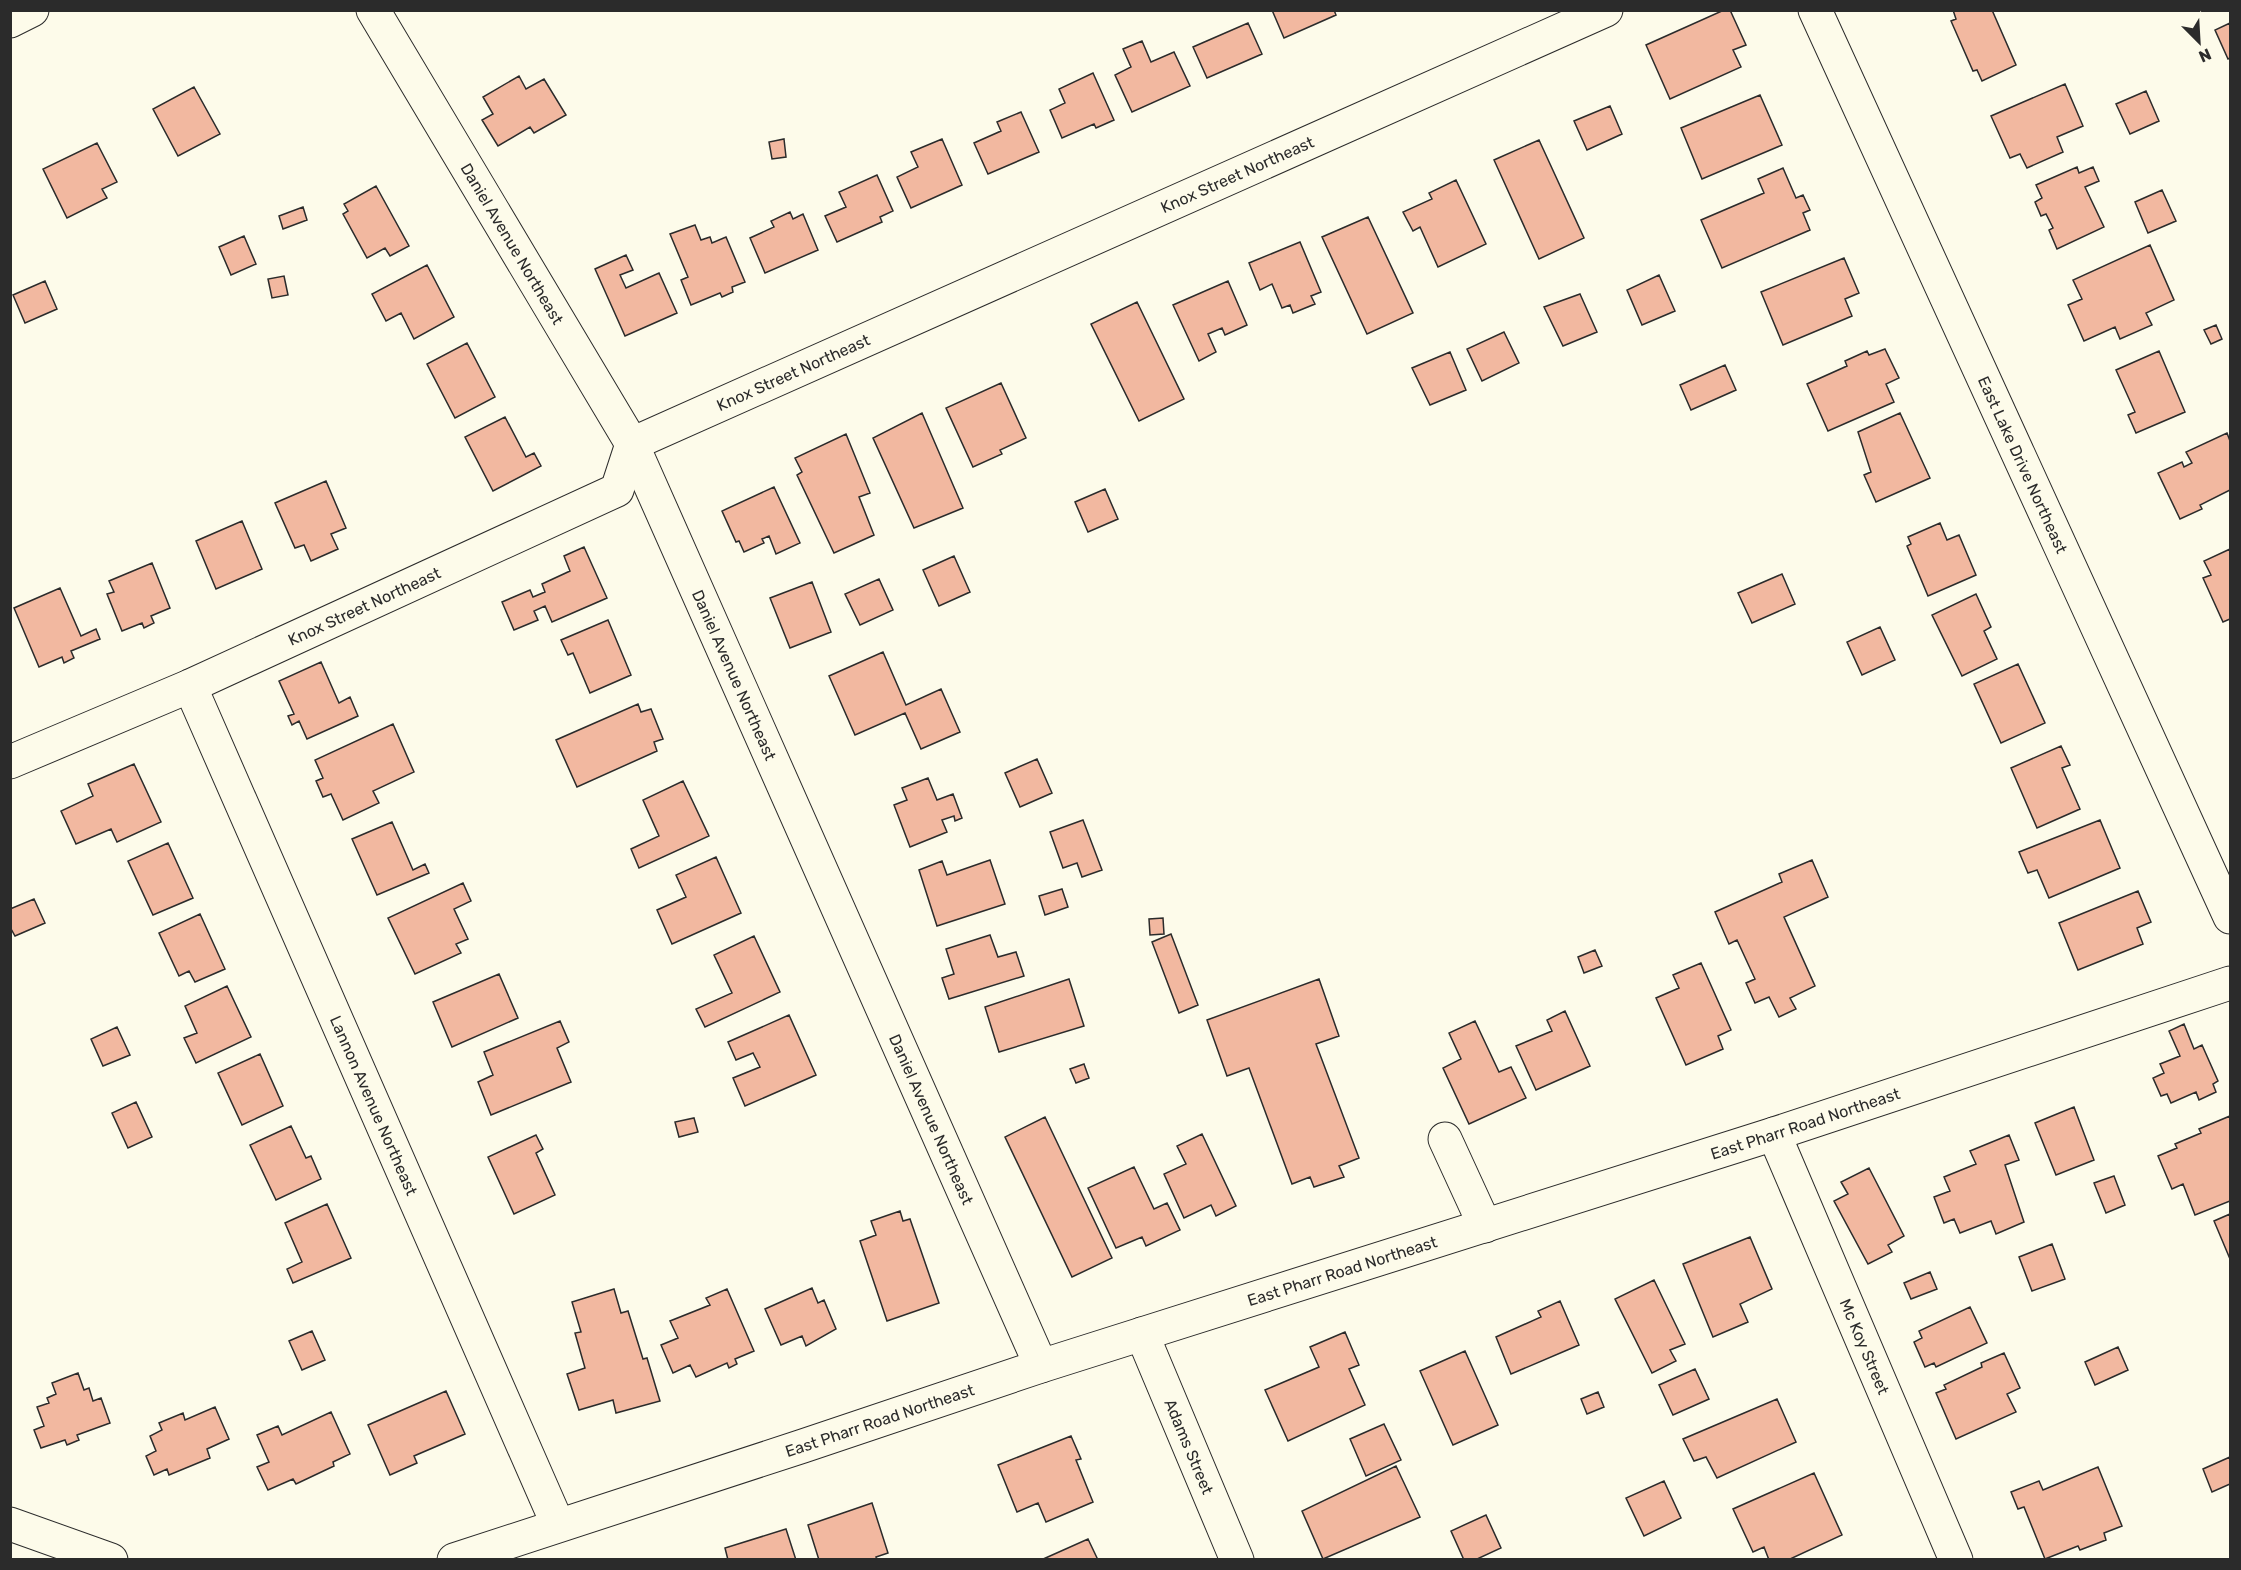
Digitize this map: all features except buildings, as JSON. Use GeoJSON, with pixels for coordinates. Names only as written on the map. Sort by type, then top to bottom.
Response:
{"type":"FeatureCollection","features":[{"type":"Feature","properties":{"kind":"street"},"geometry":{"type":"LineString","coordinates":[[10,21],[32,10]]}},
{"type":"Feature","properties":{"kind":"street","name":"Daniel Avenue Northeast"},"geometry":{"type":"LineString","coordinates":[[373,10],[632,444],[1041,1366]]}},
{"type":"Feature","properties":{"kind":"street","name":"Knox Street Northeast"},"geometry":{"type":"LineString","coordinates":[[10,762],[190,686],[617,490],[632,444],[1606,10]]}},
{"type":"Feature","properties":{"kind":"street","name":"East Lake Drive Northeast"},"geometry":{"type":"LineString","coordinates":[[1815,10],[2230,917]]}},
{"type":"Feature","properties":{"kind":"street","name":"Lannon Avenue Northeast"},"geometry":{"type":"LineString","coordinates":[[190,686],[558,1525]]}},
{"type":"Feature","properties":{"kind":"street","name":"East Pharr Road Northeast"},"geometry":{"type":"LineString","coordinates":[[454,1560],[1041,1366],[1774,1134],[2230,983]]}},
{"type":"Feature","properties":{"kind":"street","name":"Mc Koy Street"},"geometry":{"type":"LineString","coordinates":[[1774,1134],[1956,1560]]}},
{"type":"Feature","properties":{"kind":"street"},"geometry":{"type":"LineString","coordinates":[[1445,1139],[1485,1226]]}},
{"type":"Feature","properties":{"kind":"street","name":"Adams Street"},"geometry":{"type":"LineString","coordinates":[[1142,1334],[1237,1560]]}},
{"type":"Feature","properties":{"kind":"street"},"geometry":{"type":"LineString","coordinates":[[10,1524],[111,1560]]}}]}
